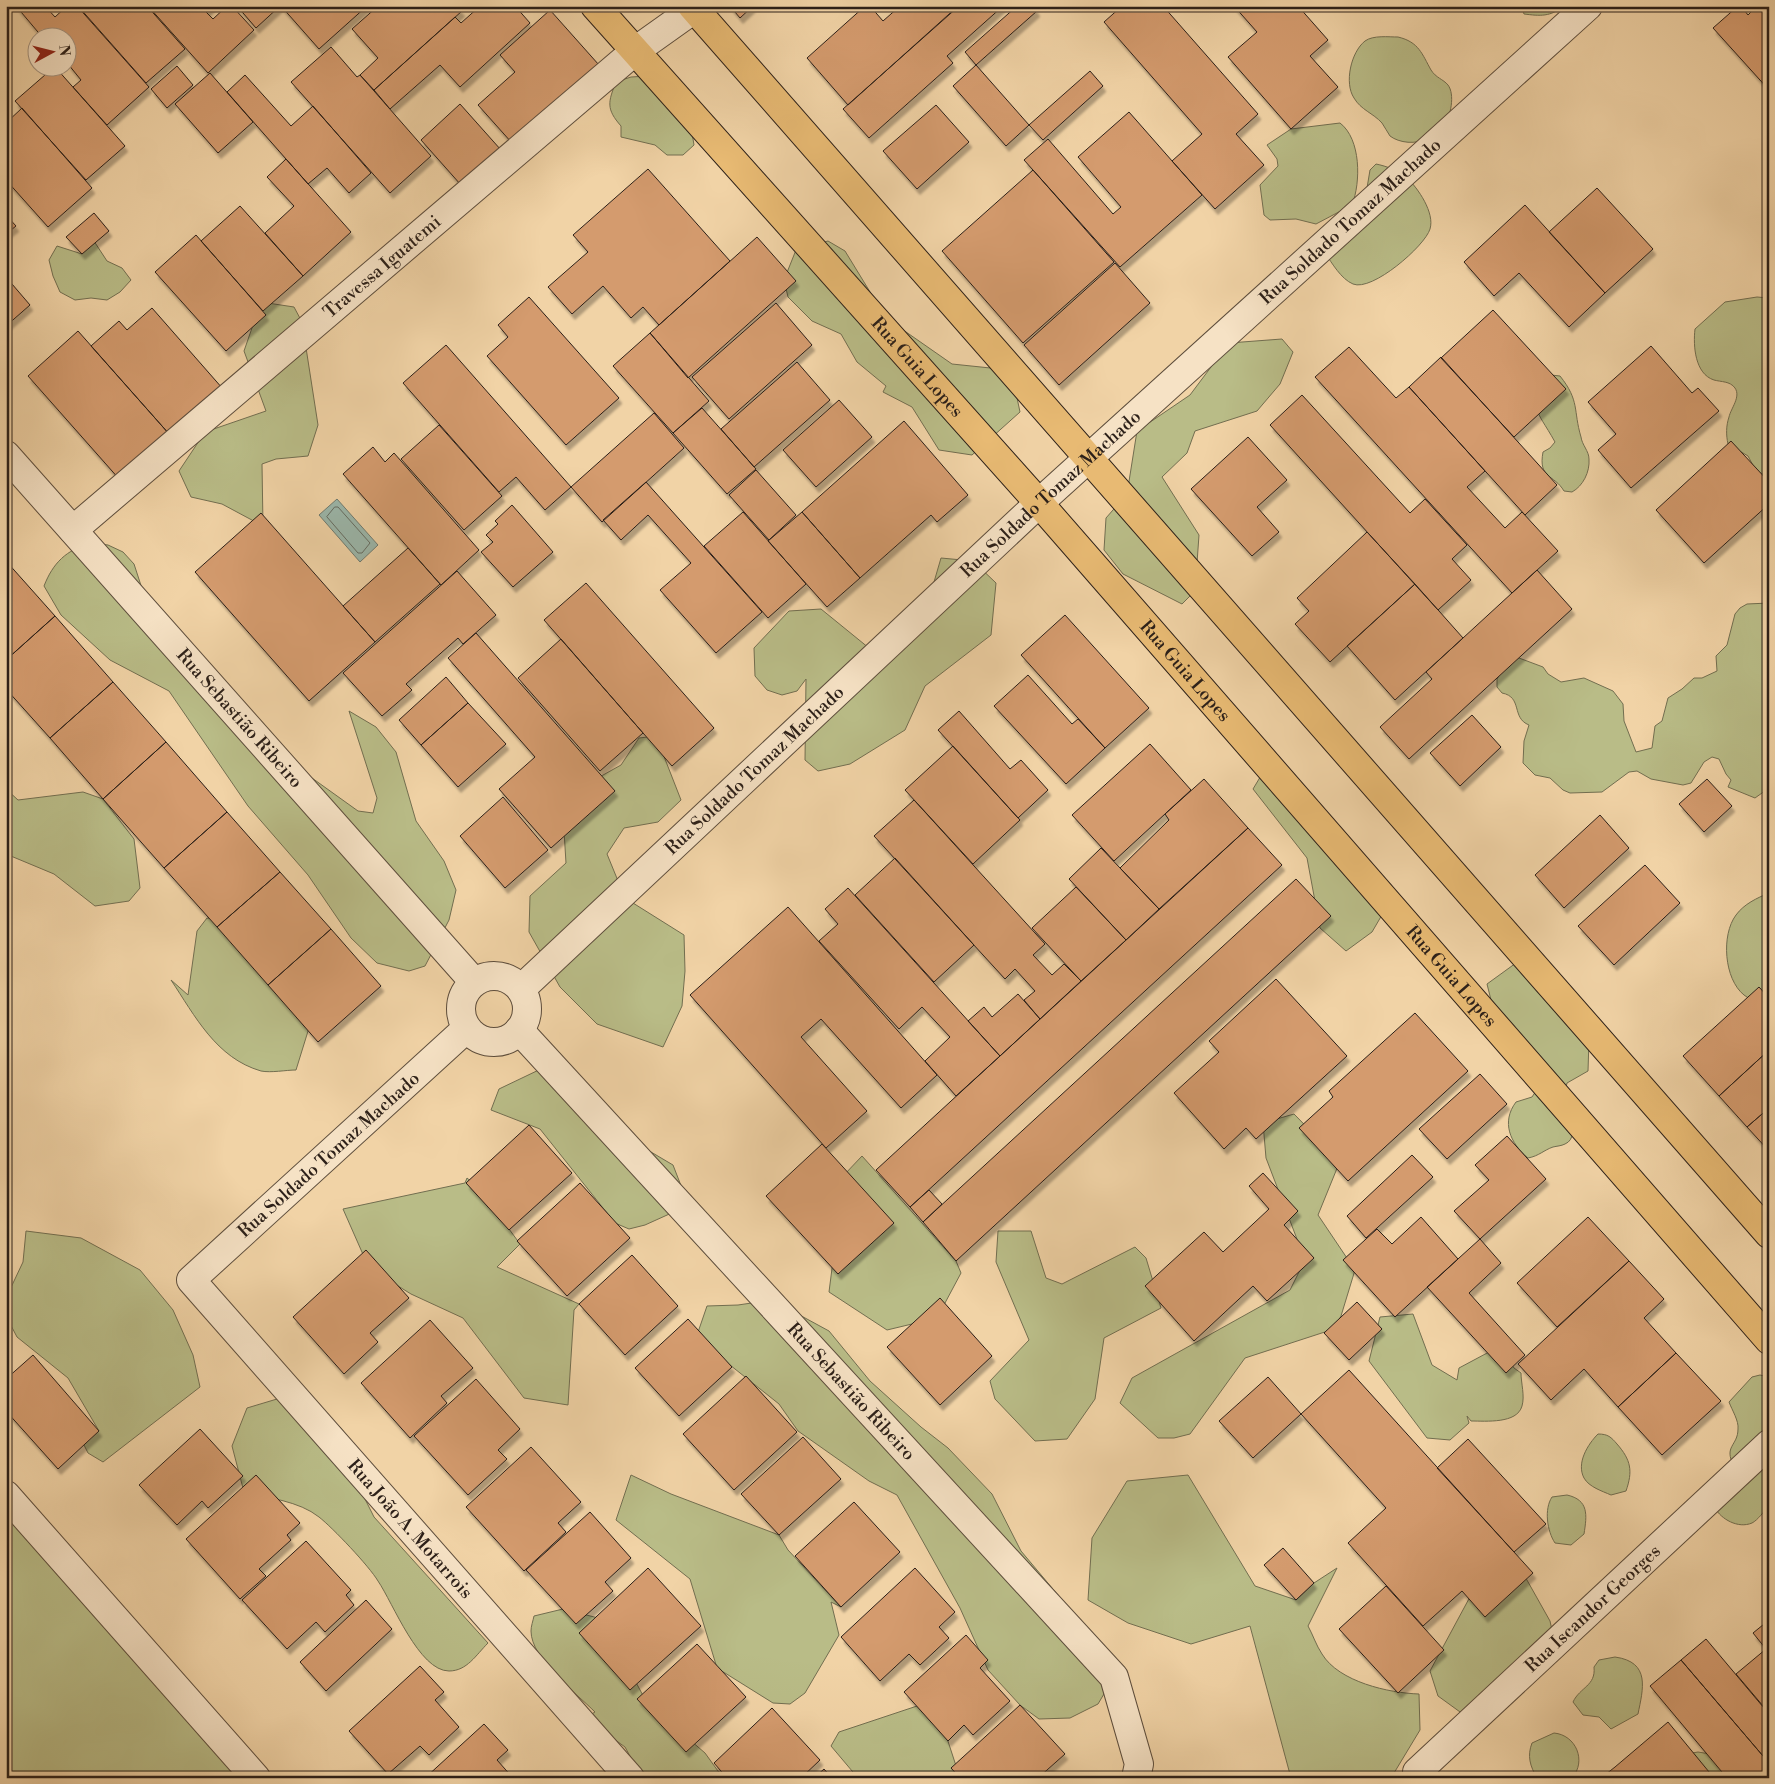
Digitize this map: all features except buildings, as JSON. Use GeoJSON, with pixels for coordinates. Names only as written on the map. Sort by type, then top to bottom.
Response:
{"type":"FeatureCollection","features":[{"type":"Feature","properties":{"kind":"main road","name":"Rua Guia Lopes"},"geometry":{"type":"LineString","coordinates":[[595,6],[1040,504],[1769,1340]]}},
{"type":"Feature","properties":{"kind":"main road"},"geometry":{"type":"LineString","coordinates":[[693,8],[1769,1234]]}},
{"type":"Feature","properties":{"kind":"street","name":"Rua Soldado Tomaz Machado"},"geometry":{"type":"LineString","coordinates":[[520,989],[1040,504],[1588,6]]}},
{"type":"Feature","properties":{"kind":"street","name":"Travessa Iguatemi"},"geometry":{"type":"LineString","coordinates":[[73,530],[634,51],[693,8]]}},
{"type":"Feature","properties":{"kind":"street","name":"Rua Sebastião Ribeiro"},"geometry":{"type":"LineString","coordinates":[[6,455],[474,982]]}},
{"type":"Feature","properties":{"kind":"street"},"geometry":{"type":"LineString","coordinates":[[490,976],[507,979],[520,989],[527,1006],[524,1023],[513,1036],[497,1043],[480,1040],[466,1029],[460,1013],[463,996],[474,982],[490,976]]}},
{"type":"Feature","properties":{"kind":"street","name":"Rua Soldado Tomaz Machado"},"geometry":{"type":"LineString","coordinates":[[191,1280],[466,1029]]}},
{"type":"Feature","properties":{"kind":"street","name":"Rua Sebastião Ribeiro"},"geometry":{"type":"LineString","coordinates":[[519,1030],[1114,1677],[1139,1764],[1136,1778]]}},
{"type":"Feature","properties":{"kind":"street","name":"Rua João A. Motarrois"},"geometry":{"type":"LineString","coordinates":[[191,1280],[630,1778]]}},
{"type":"Feature","properties":{"kind":"street","name":"Rua Iscandor Georges"},"geometry":{"type":"LineString","coordinates":[[1418,1772],[1769,1444]]}},
{"type":"Feature","properties":{"kind":"street"},"geometry":{"type":"LineString","coordinates":[[6,1495],[256,1778]]}},
{"type":"Feature","properties":{"kind":"green space"},"geometry":{"type":"Polygon","coordinates":[[[1521,6],[1563,6],[1550,14],[1540,15],[1524,14],[1521,6]]]}},
{"type":"Feature","properties":{"kind":"green space"},"geometry":{"type":"Polygon","coordinates":[[[1398,37],[1411,42],[1419,49],[1433,73],[1448,85],[1451,94],[1449,116],[1446,121],[1435,132],[1418,142],[1403,142],[1390,136],[1382,123],[1357,102],[1351,92],[1350,68],[1360,46],[1368,39],[1398,37]]]}},
{"type":"Feature","properties":{"kind":"green space"},"geometry":{"type":"Polygon","coordinates":[[[648,76],[691,127],[694,145],[683,155],[667,155],[655,145],[621,137],[621,126],[613,115],[610,105],[611,95],[616,82],[631,77],[648,76]]]}},
{"type":"Feature","properties":{"kind":"green space"},"geometry":{"type":"Polygon","coordinates":[[[1340,123],[1352,139],[1357,161],[1357,185],[1352,205],[1316,224],[1296,219],[1270,220],[1264,215],[1260,185],[1278,166],[1277,159],[1267,145],[1291,129],[1340,123]]]}},
{"type":"Feature","properties":{"kind":"green space"},"geometry":{"type":"Polygon","coordinates":[[[1376,164],[1397,171],[1411,182],[1428,208],[1431,223],[1430,229],[1419,246],[1397,266],[1372,281],[1362,285],[1353,284],[1341,275],[1325,253],[1366,194],[1370,170],[1376,164]]]}},
{"type":"Feature","properties":{"kind":"green space"},"geometry":{"type":"Polygon","coordinates":[[[90,235],[107,261],[122,268],[131,280],[120,292],[107,300],[91,298],[75,300],[60,292],[53,276],[49,260],[57,246],[82,254],[90,235]]]}},
{"type":"Feature","properties":{"kind":"green space"},"geometry":{"type":"Polygon","coordinates":[[[828,241],[845,251],[886,318],[952,364],[1000,369],[1013,379],[1020,412],[972,455],[939,450],[912,407],[883,392],[886,386],[857,362],[841,334],[812,321],[788,297],[784,280],[796,250],[828,241]]]}},
{"type":"Feature","properties":{"kind":"green space"},"geometry":{"type":"Polygon","coordinates":[[[1757,297],[1769,298],[1769,477],[1756,471],[1748,456],[1728,444],[1727,424],[1737,391],[1731,384],[1714,380],[1703,372],[1699,366],[1694,343],[1695,329],[1725,302],[1757,297]]]}},
{"type":"Feature","properties":{"kind":"green space"},"geometry":{"type":"Polygon","coordinates":[[[261,302],[294,307],[302,322],[318,425],[308,456],[276,459],[262,464],[263,526],[222,504],[191,497],[179,471],[205,432],[266,411],[244,351],[261,302]]]}},
{"type":"Feature","properties":{"kind":"green space"},"geometry":{"type":"Polygon","coordinates":[[[1282,339],[1293,352],[1280,384],[1257,411],[1195,431],[1187,453],[1162,477],[1199,535],[1195,591],[1182,604],[1123,574],[1104,550],[1106,518],[1127,494],[1137,431],[1190,395],[1229,343],[1282,339]]]}},
{"type":"Feature","properties":{"kind":"green space"},"geometry":{"type":"Polygon","coordinates":[[[1551,375],[1560,376],[1571,392],[1582,440],[1589,456],[1585,478],[1572,492],[1564,491],[1545,472],[1543,467],[1543,452],[1555,442],[1539,415],[1537,403],[1551,375]]]}},
{"type":"Feature","properties":{"kind":"green space"},"geometry":{"type":"Polygon","coordinates":[[[91,543],[108,545],[123,552],[134,564],[148,607],[305,773],[358,811],[373,813],[377,798],[349,711],[376,727],[396,752],[416,821],[444,861],[456,890],[449,920],[425,966],[409,971],[377,963],[351,938],[308,875],[248,806],[169,691],[110,660],[61,615],[44,586],[61,558],[74,549],[91,543]]]}},
{"type":"Feature","properties":{"kind":"green space"},"geometry":{"type":"Polygon","coordinates":[[[941,558],[973,561],[996,583],[991,635],[925,686],[905,730],[850,764],[818,771],[805,760],[806,679],[797,691],[782,695],[767,690],[755,676],[754,648],[789,611],[821,609],[880,657],[920,630],[941,558]]]}},
{"type":"Feature","properties":{"kind":"green space"},"geometry":{"type":"Polygon","coordinates":[[[1769,603],[1769,788],[1755,798],[1728,787],[1731,780],[1719,759],[1712,757],[1704,762],[1691,783],[1683,785],[1651,779],[1637,771],[1629,772],[1602,792],[1570,793],[1563,790],[1550,778],[1535,775],[1523,763],[1524,741],[1529,725],[1520,718],[1513,699],[1502,693],[1497,687],[1497,679],[1505,665],[1519,658],[1543,667],[1548,674],[1561,682],[1584,678],[1613,691],[1623,704],[1624,721],[1636,752],[1652,748],[1655,726],[1662,721],[1668,698],[1694,678],[1702,678],[1717,671],[1716,656],[1727,645],[1735,614],[1740,608],[1747,604],[1769,603]]]}},
{"type":"Feature","properties":{"kind":"green space"},"geometry":{"type":"Polygon","coordinates":[[[656,736],[681,800],[658,822],[624,828],[607,854],[625,898],[684,935],[685,971],[682,1006],[663,1047],[597,1024],[560,987],[529,932],[530,896],[566,863],[562,798],[621,765],[639,738],[656,736]]]}},
{"type":"Feature","properties":{"kind":"green space"},"geometry":{"type":"Polygon","coordinates":[[[1265,769],[1386,908],[1372,932],[1346,951],[1320,928],[1307,858],[1253,789],[1265,769]]]}},
{"type":"Feature","properties":{"kind":"green space"},"geometry":{"type":"Polygon","coordinates":[[[6,789],[18,800],[83,792],[103,799],[134,839],[140,888],[129,901],[95,906],[54,874],[6,854],[6,789]]]}},
{"type":"Feature","properties":{"kind":"green space"},"geometry":{"type":"Polygon","coordinates":[[[1769,893],[1769,1007],[1750,999],[1737,988],[1729,968],[1727,945],[1731,924],[1739,911],[1755,899],[1769,893]]]}},
{"type":"Feature","properties":{"kind":"green space"},"geometry":{"type":"Polygon","coordinates":[[[207,918],[243,922],[317,1002],[296,1070],[261,1071],[245,1065],[231,1056],[208,1034],[171,980],[188,995],[197,931],[207,918]]]}},
{"type":"Feature","properties":{"kind":"green space"},"geometry":{"type":"Polygon","coordinates":[[[1516,963],[1589,1039],[1588,1071],[1567,1083],[1566,1090],[1572,1125],[1570,1140],[1564,1145],[1553,1147],[1528,1158],[1512,1139],[1508,1125],[1509,1117],[1516,1102],[1532,1097],[1542,1082],[1507,1018],[1491,1000],[1487,984],[1516,963]]]}},
{"type":"Feature","properties":{"kind":"green space"},"geometry":{"type":"Polygon","coordinates":[[[545,1067],[577,1072],[629,1139],[673,1165],[685,1196],[676,1211],[645,1225],[629,1229],[615,1223],[540,1129],[491,1110],[499,1089],[545,1067]]]}},
{"type":"Feature","properties":{"kind":"green space"},"geometry":{"type":"Polygon","coordinates":[[[1294,1114],[1340,1161],[1318,1215],[1355,1270],[1341,1316],[1334,1329],[1245,1358],[1190,1434],[1174,1438],[1158,1438],[1120,1403],[1132,1378],[1290,1290],[1305,1260],[1266,1158],[1263,1123],[1294,1114]]]}},
{"type":"Feature","properties":{"kind":"green space"},"geometry":{"type":"Polygon","coordinates":[[[862,1156],[956,1261],[961,1273],[937,1318],[887,1330],[829,1292],[844,1175],[862,1156]]]}},
{"type":"Feature","properties":{"kind":"green space"},"geometry":{"type":"Polygon","coordinates":[[[467,1178],[479,1188],[520,1244],[497,1267],[579,1304],[574,1310],[568,1405],[524,1398],[463,1318],[411,1294],[369,1268],[343,1209],[465,1183],[467,1178]]]}},
{"type":"Feature","properties":{"kind":"green space"},"geometry":{"type":"Polygon","coordinates":[[[26,1231],[81,1238],[140,1270],[173,1310],[193,1355],[200,1387],[103,1462],[88,1453],[80,1437],[99,1431],[68,1378],[17,1337],[6,1316],[6,1298],[23,1262],[26,1231]]]}},
{"type":"Feature","properties":{"kind":"green space"},"geometry":{"type":"Polygon","coordinates":[[[998,1231],[1031,1231],[1046,1278],[1062,1284],[1135,1247],[1146,1258],[1161,1308],[1104,1338],[1095,1399],[1067,1439],[1035,1441],[995,1399],[990,1381],[1029,1340],[996,1262],[998,1231]]]}},
{"type":"Feature","properties":{"kind":"green space"},"geometry":{"type":"Polygon","coordinates":[[[772,1300],[829,1331],[870,1381],[921,1427],[948,1448],[992,1494],[1021,1551],[1105,1651],[1114,1677],[1098,1704],[1070,1718],[1039,1719],[1020,1705],[988,1670],[960,1608],[897,1495],[869,1481],[798,1431],[779,1404],[696,1338],[707,1306],[738,1305],[772,1300]]]}},
{"type":"Feature","properties":{"kind":"green space"},"geometry":{"type":"Polygon","coordinates":[[[1413,1314],[1432,1365],[1457,1380],[1459,1368],[1489,1352],[1505,1354],[1514,1368],[1521,1373],[1523,1398],[1519,1412],[1508,1419],[1492,1421],[1471,1421],[1467,1416],[1469,1423],[1450,1440],[1427,1438],[1369,1361],[1380,1317],[1413,1314]]]}},
{"type":"Feature","properties":{"kind":"green space"},"geometry":{"type":"Polygon","coordinates":[[[1760,1375],[1769,1377],[1769,1506],[1754,1522],[1741,1525],[1730,1522],[1721,1516],[1715,1508],[1734,1466],[1730,1450],[1736,1439],[1738,1426],[1729,1402],[1752,1377],[1760,1375]]]}},
{"type":"Feature","properties":{"kind":"green space"},"geometry":{"type":"Polygon","coordinates":[[[277,1399],[292,1399],[311,1404],[340,1427],[351,1441],[360,1489],[374,1517],[488,1643],[466,1665],[449,1671],[438,1668],[427,1660],[408,1634],[384,1591],[367,1566],[319,1517],[293,1504],[244,1492],[232,1446],[247,1408],[277,1399]]]}},
{"type":"Feature","properties":{"kind":"green space"},"geometry":{"type":"Polygon","coordinates":[[[1598,1434],[1607,1435],[1611,1438],[1628,1461],[1630,1477],[1626,1491],[1611,1495],[1592,1486],[1584,1478],[1581,1466],[1582,1460],[1590,1443],[1598,1434]]]}},
{"type":"Feature","properties":{"kind":"green space"},"geometry":{"type":"Polygon","coordinates":[[[631,1475],[671,1494],[779,1535],[788,1550],[841,1607],[831,1602],[839,1635],[805,1693],[790,1704],[773,1703],[717,1668],[690,1579],[616,1520],[631,1475]]]}},
{"type":"Feature","properties":{"kind":"green space"},"geometry":{"type":"Polygon","coordinates":[[[1188,1475],[1255,1586],[1296,1600],[1314,1583],[1337,1568],[1308,1626],[1322,1654],[1330,1664],[1352,1679],[1380,1688],[1419,1694],[1420,1730],[1391,1778],[1291,1778],[1250,1626],[1191,1644],[1128,1623],[1088,1600],[1092,1538],[1127,1481],[1188,1475]]]}},
{"type":"Feature","properties":{"kind":"green space"},"geometry":{"type":"Polygon","coordinates":[[[6,1480],[270,1778],[6,1778],[6,1480]]]}},
{"type":"Feature","properties":{"kind":"green space"},"geometry":{"type":"Polygon","coordinates":[[[1567,1495],[1574,1497],[1583,1505],[1586,1515],[1584,1534],[1571,1545],[1555,1543],[1550,1532],[1547,1514],[1552,1497],[1567,1495]]]}},
{"type":"Feature","properties":{"kind":"green space"},"geometry":{"type":"Polygon","coordinates":[[[1523,1573],[1550,1621],[1552,1630],[1467,1717],[1438,1696],[1430,1671],[1471,1595],[1523,1573]]]}},
{"type":"Feature","properties":{"kind":"green space"},"geometry":{"type":"Polygon","coordinates":[[[563,1609],[602,1619],[647,1703],[705,1753],[723,1778],[642,1778],[625,1747],[585,1718],[595,1712],[546,1664],[533,1642],[531,1631],[534,1616],[563,1609]]]}},
{"type":"Feature","properties":{"kind":"green space"},"geometry":{"type":"Polygon","coordinates":[[[1615,1657],[1634,1664],[1639,1671],[1642,1678],[1642,1695],[1638,1714],[1611,1729],[1599,1717],[1583,1715],[1573,1702],[1593,1678],[1594,1667],[1599,1660],[1615,1657]]]}},
{"type":"Feature","properties":{"kind":"green space"},"geometry":{"type":"Polygon","coordinates":[[[917,1706],[943,1726],[960,1778],[858,1778],[831,1746],[839,1732],[917,1706]]]}},
{"type":"Feature","properties":{"kind":"green space"},"geometry":{"type":"Polygon","coordinates":[[[1554,1733],[1568,1738],[1577,1750],[1579,1764],[1572,1778],[1537,1778],[1533,1769],[1530,1761],[1532,1743],[1554,1733]]]}},
{"type":"Feature","properties":{"kind":"green space"},"geometry":{"type":"Polygon","coordinates":[[[1698,1752],[1716,1755],[1738,1778],[1684,1778],[1681,1755],[1698,1752]]]}},
{"type":"Feature","properties":{"kind":"water"},"geometry":{"type":"Polygon","coordinates":[[[337,499],[378,545],[360,562],[319,515],[337,499]]]}}]}
